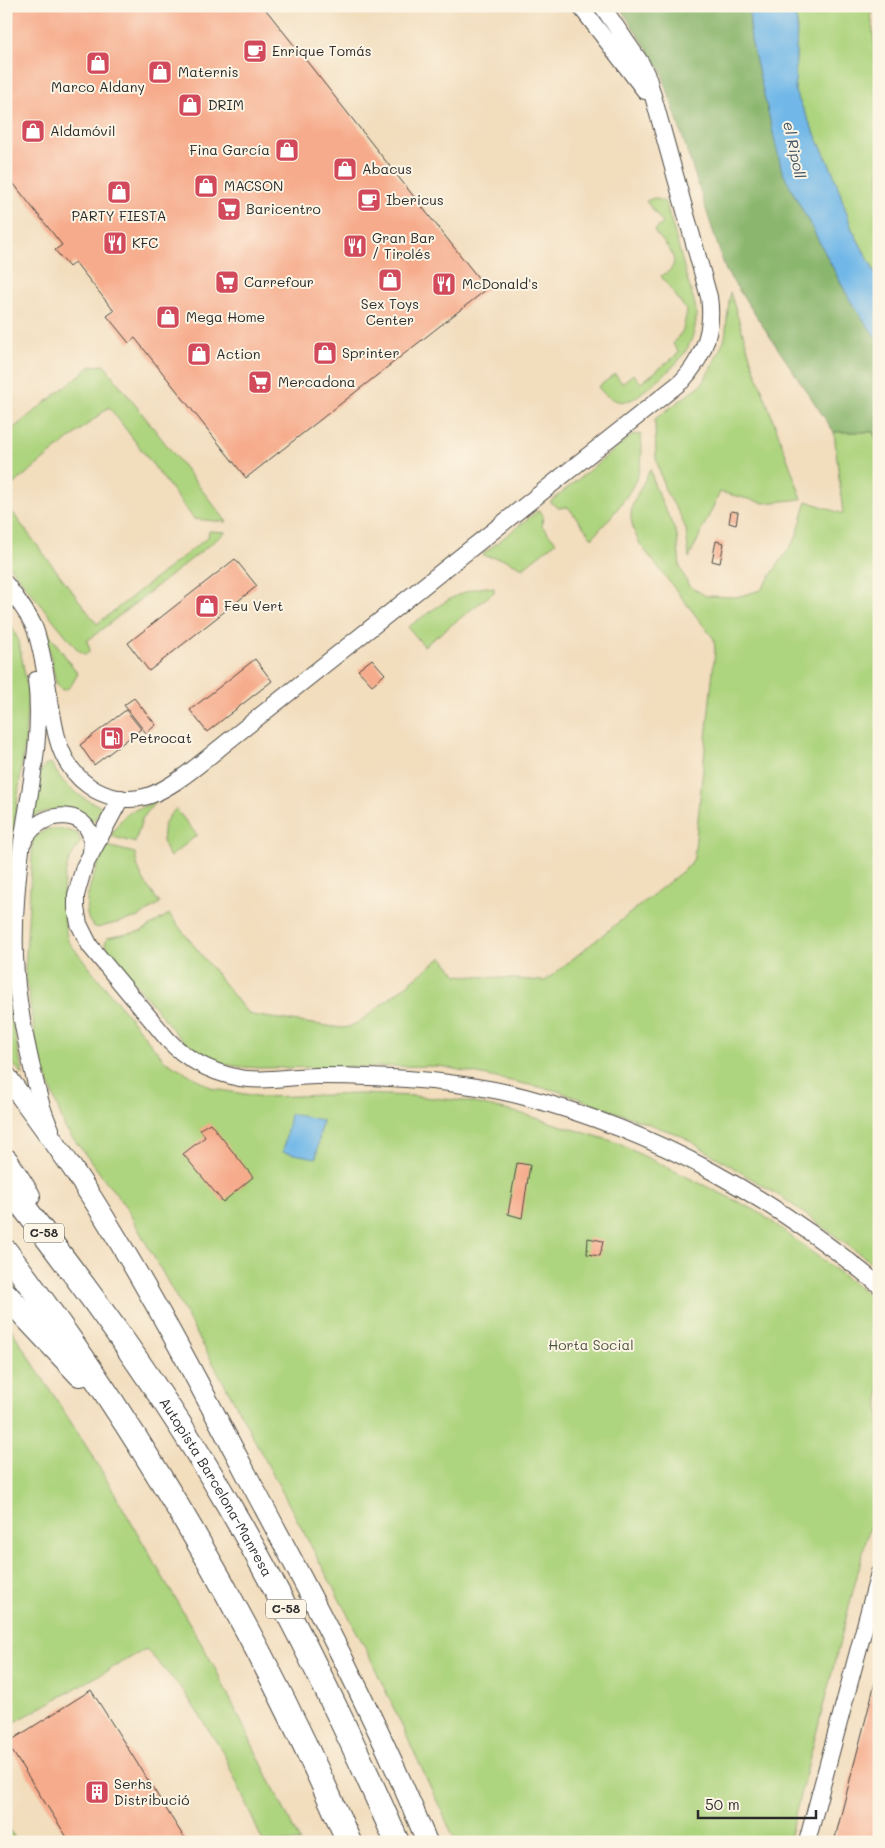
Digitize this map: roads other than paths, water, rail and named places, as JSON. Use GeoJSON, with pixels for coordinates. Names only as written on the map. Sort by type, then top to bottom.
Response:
{"type":"FeatureCollection","features":[{"type":"Feature","properties":{"kind":"highway"},"geometry":{"type":"LineString","coordinates":[[6,1161],[82,1282]]}},
{"type":"Feature","properties":{"kind":"highway","name":"Autopista Barcelona-Manresa"},"geometry":{"type":"LineString","coordinates":[[6,1184],[82,1282],[140,1364],[228,1503],[293,1622],[334,1704],[397,1842]]}},
{"type":"Feature","properties":{"kind":"highway","name":"C-58"},"geometry":{"type":"LineString","coordinates":[[6,1252],[74,1343],[177,1503],[251,1636],[311,1756],[349,1842]]}},
{"type":"Feature","properties":{"kind":"highway"},"geometry":{"type":"LineString","coordinates":[[6,1260],[40,1296]]}},
{"type":"Feature","properties":{"kind":"highway"},"geometry":{"type":"LineString","coordinates":[[6,1295],[22,1310],[131,1430]]}},
{"type":"Feature","properties":{"kind":"main road"},"geometry":{"type":"LineString","coordinates":[[6,1076],[78,1176],[113,1232],[167,1327],[312,1596],[386,1747],[427,1842]]}},
{"type":"Feature","properties":{"kind":"street"},"geometry":{"type":"LineString","coordinates":[[580,6],[644,88],[662,129]]}},
{"type":"Feature","properties":{"kind":"street"},"geometry":{"type":"LineString","coordinates":[[6,585],[34,628],[46,672],[53,719],[62,753],[75,774],[96,791],[121,798],[143,798],[156,793],[186,774],[682,381],[699,359],[708,335],[710,309],[697,252],[648,78],[641,63],[602,6]]}},
{"type":"Feature","properties":{"kind":"street"},"geometry":{"type":"LineString","coordinates":[[6,585],[29,650],[35,671],[38,693],[36,760],[22,845],[17,900],[16,973],[22,1024],[48,1123],[78,1176]]}},
{"type":"Feature","properties":{"kind":"street"},"geometry":{"type":"LineString","coordinates":[[121,798],[91,851],[81,874],[76,895],[79,924],[83,936],[168,1040],[180,1052],[198,1064],[215,1072],[257,1079],[316,1076],[375,1078],[482,1088],[524,1097],[578,1113],[663,1146],[723,1176],[787,1217],[879,1285]]}},
{"type":"Feature","properties":{"kind":"street"},"geometry":{"type":"LineString","coordinates":[[22,845],[28,833],[39,822],[46,818],[63,816],[85,824],[92,837],[91,851]]}},
{"type":"Feature","properties":{"kind":"street"},"geometry":{"type":"LineString","coordinates":[[807,1842],[879,1573]]}},
{"type":"Feature","properties":{"kind":"water","name":"el Ripoll"},"geometry":{"type":"Polygon","coordinates":[[[749,6],[792,6],[797,23],[795,92],[833,172],[852,229],[879,280],[879,342],[851,302],[782,171],[751,40],[749,6]]]}},
{"type":"Feature","properties":{"kind":"water"},"geometry":{"type":"Polygon","coordinates":[[[290,1114],[322,1120],[316,1158],[283,1152],[290,1114]]]}},
{"type":"Feature","properties":{"kind":"place","name":"Enrique Tomás"},"geometry":{"type":"Point","coordinates":[255,51]}},
{"type":"Feature","properties":{"kind":"place","name":"Marco Aldany"},"geometry":{"type":"Point","coordinates":[98,63]}},
{"type":"Feature","properties":{"kind":"place","name":"Maternis"},"geometry":{"type":"Point","coordinates":[160,72]}},
{"type":"Feature","properties":{"kind":"place","name":"DRIM"},"geometry":{"type":"Point","coordinates":[190,105]}},
{"type":"Feature","properties":{"kind":"place","name":"Aldamóvil"},"geometry":{"type":"Point","coordinates":[33,131]}},
{"type":"Feature","properties":{"kind":"place","name":"Fina García"},"geometry":{"type":"Point","coordinates":[287,150]}},
{"type":"Feature","properties":{"kind":"place","name":"Abacus"},"geometry":{"type":"Point","coordinates":[345,169]}},
{"type":"Feature","properties":{"kind":"place","name":"MACSON"},"geometry":{"type":"Point","coordinates":[206,186]}},
{"type":"Feature","properties":{"kind":"place","name":"PARTY FIESTA"},"geometry":{"type":"Point","coordinates":[119,192]}},
{"type":"Feature","properties":{"kind":"place","name":"Ibericus"},"geometry":{"type":"Point","coordinates":[369,200]}},
{"type":"Feature","properties":{"kind":"place","name":"Baricentro"},"geometry":{"type":"Point","coordinates":[229,209]}},
{"type":"Feature","properties":{"kind":"place","name":"KFC"},"geometry":{"type":"Point","coordinates":[115,243]}},
{"type":"Feature","properties":{"kind":"place","name":"Gran Bar / Tirolés"},"geometry":{"type":"Point","coordinates":[355,246]}},
{"type":"Feature","properties":{"kind":"place","name":"Sex Toys Center"},"geometry":{"type":"Point","coordinates":[390,280]}},
{"type":"Feature","properties":{"kind":"place","name":"Carrefour"},"geometry":{"type":"Point","coordinates":[227,282]}},
{"type":"Feature","properties":{"kind":"place","name":"McDonald's"},"geometry":{"type":"Point","coordinates":[444,284]}},
{"type":"Feature","properties":{"kind":"place","name":"Mega Home"},"geometry":{"type":"Point","coordinates":[168,317]}},
{"type":"Feature","properties":{"kind":"place","name":"Sprinter"},"geometry":{"type":"Point","coordinates":[325,353]}},
{"type":"Feature","properties":{"kind":"place","name":"Action"},"geometry":{"type":"Point","coordinates":[199,354]}},
{"type":"Feature","properties":{"kind":"place","name":"Mercadona"},"geometry":{"type":"Point","coordinates":[260,382]}},
{"type":"Feature","properties":{"kind":"place","name":"Feu Vert"},"geometry":{"type":"Point","coordinates":[207,606]}},
{"type":"Feature","properties":{"kind":"place","name":"Petrocat"},"geometry":{"type":"Point","coordinates":[112,738]}},
{"type":"Feature","properties":{"kind":"place","name":"Serhs Distribució"},"geometry":{"type":"Point","coordinates":[97,1792]}},
{"type":"Feature","properties":{"kind":"park label","name":"Horta Social"},"geometry":{"type":"Point","coordinates":[591,1345]}}]}
